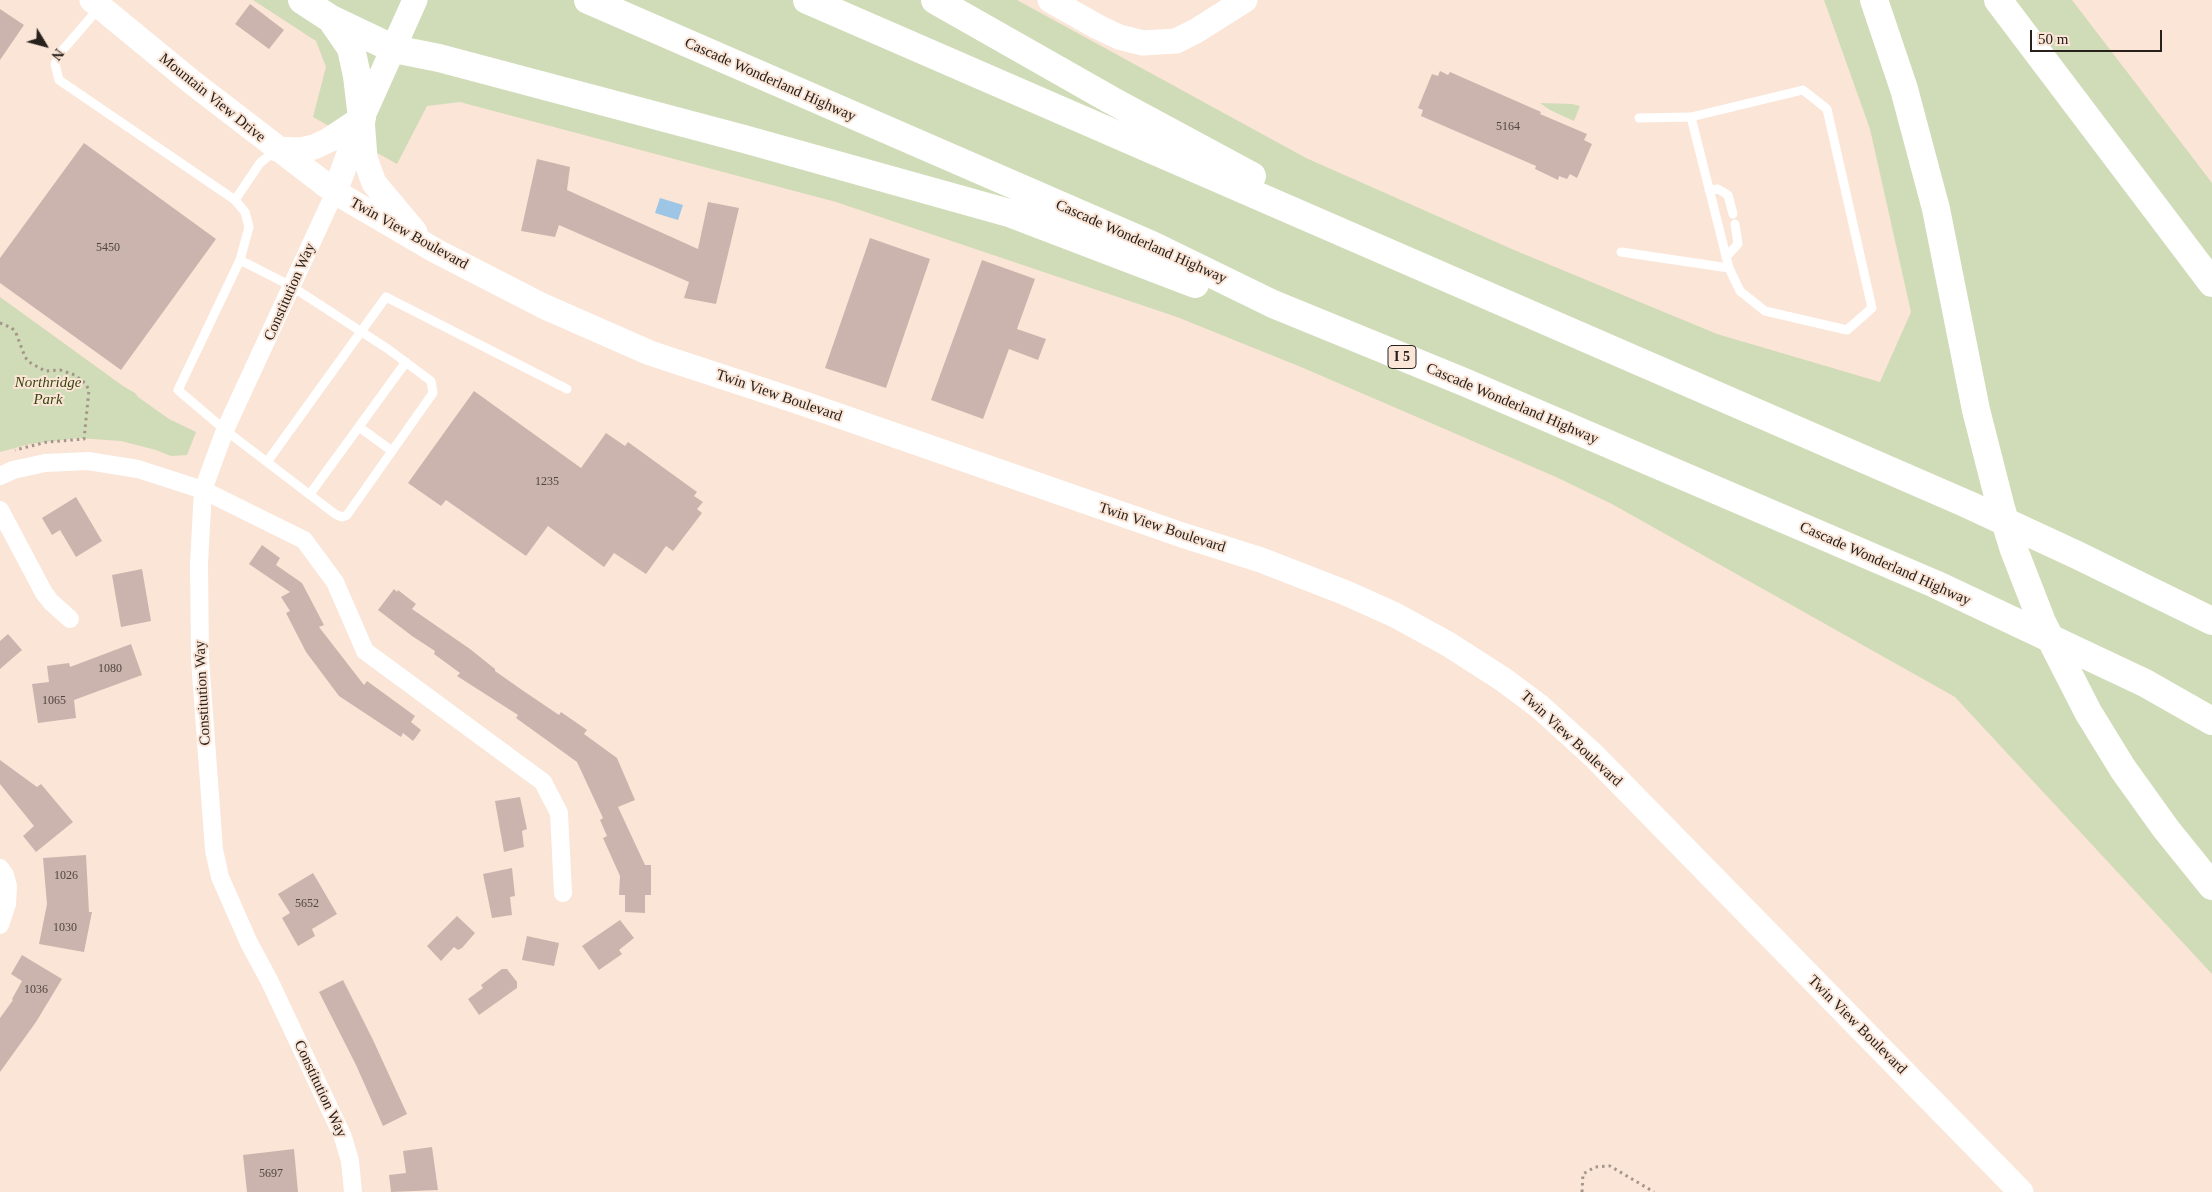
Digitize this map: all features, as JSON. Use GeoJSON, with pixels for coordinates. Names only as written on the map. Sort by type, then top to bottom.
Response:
{"type":"FeatureCollection","features":[{"type":"Feature","properties":{"kind":"highway"},"geometry":{"type":"LineString","coordinates":[[302,0],[331,19],[394,49],[439,58],[870,173],[1009,213],[1196,284],[1273,304]]}},
{"type":"Feature","properties":{"kind":"highway","name":"Cascade Wonderland Highway"},"geometry":{"type":"LineString","coordinates":[[588,0],[1152,245],[1273,304],[1464,382],[1935,584],[2145,683],[2212,721]]}},
{"type":"Feature","properties":{"kind":"highway"},"geometry":{"type":"LineString","coordinates":[[807,0],[1967,504],[2077,554],[2212,621]]}},
{"type":"Feature","properties":{"kind":"highway"},"geometry":{"type":"LineString","coordinates":[[935,0],[1111,100],[1285,194],[1334,230]]}},
{"type":"Feature","properties":{"kind":"highway"},"geometry":{"type":"LineString","coordinates":[[1874,0],[1904,88],[1936,209],[1986,451],[2018,559],[2042,622],[2088,712],[2123,769],[2166,829],[2212,886]]}},
{"type":"Feature","properties":{"kind":"highway"},"geometry":{"type":"LineString","coordinates":[[1998,0],[2212,283]]}},
{"type":"Feature","properties":{"kind":"highway"},"geometry":{"type":"LineString","coordinates":[[331,19],[354,55],[362,118]]}},
{"type":"Feature","properties":{"kind":"street","name":"Twin View Boulevard"},"geometry":{"type":"LineString","coordinates":[[415,0],[362,118],[335,192],[427,246],[543,306],[650,353],[805,404],[1182,535],[1261,560],[1346,593],[1395,615],[1448,644],[1504,680],[1540,707],[1593,755],[2021,1192]]}},
{"type":"Feature","properties":{"kind":"street"},"geometry":{"type":"LineString","coordinates":[[1050,0],[1098,27],[1143,43],[1176,41],[1196,32],[1245,0]]}},
{"type":"Feature","properties":{"kind":"street","name":"Mountain View Drive"},"geometry":{"type":"LineString","coordinates":[[96,3],[277,149],[335,192]]}},
{"type":"Feature","properties":{"kind":"street"},"geometry":{"type":"LineString","coordinates":[[277,149],[300,150],[314,147],[329,140],[362,118],[365,158],[374,183],[427,246]]}},
{"type":"Feature","properties":{"kind":"street","name":"Constitution Way"},"geometry":{"type":"LineString","coordinates":[[335,192],[226,430],[203,490],[199,563],[200,659],[214,850],[220,877],[343,1137],[350,1161],[353,1192]]}},
{"type":"Feature","properties":{"kind":"street"},"geometry":{"type":"LineString","coordinates":[[0,476],[14,470],[45,463],[88,462],[138,469],[203,490],[304,540],[335,582],[365,651],[543,782],[559,813],[563,893]]}},
{"type":"Feature","properties":{"kind":"street"},"geometry":{"type":"LineString","coordinates":[[0,510],[44,593],[70,619]]}},
{"type":"Feature","properties":{"kind":"street"},"geometry":{"type":"LineString","coordinates":[[0,868],[5,875],[8,886],[7,904],[0,925]]}},
{"type":"Feature","properties":{"kind":"lane"},"geometry":{"type":"LineString","coordinates":[[96,3],[55,64],[59,80],[235,200],[245,212],[249,227],[240,260],[178,390],[226,430],[336,514],[342,517],[347,515],[433,393],[431,381],[406,362],[292,286],[240,260]]}},
{"type":"Feature","properties":{"kind":"lane"},"geometry":{"type":"LineString","coordinates":[[1639,118],[1691,118],[1803,90],[1827,109],[1872,308],[1847,330],[1766,311],[1740,292],[1729,268],[1691,118]]}},
{"type":"Feature","properties":{"kind":"lane"},"geometry":{"type":"LineString","coordinates":[[235,200],[260,163],[277,149]]}},
{"type":"Feature","properties":{"kind":"lane"},"geometry":{"type":"LineString","coordinates":[[1710,190],[1718,189],[1728,194],[1733,214]]}},
{"type":"Feature","properties":{"kind":"lane"},"geometry":{"type":"LineString","coordinates":[[1726,257],[1738,244],[1736,224]]}},
{"type":"Feature","properties":{"kind":"lane"},"geometry":{"type":"LineString","coordinates":[[1621,252],[1729,268]]}},
{"type":"Feature","properties":{"kind":"lane"},"geometry":{"type":"LineString","coordinates":[[267,462],[386,297],[567,389]]}},
{"type":"Feature","properties":{"kind":"lane"},"geometry":{"type":"LineString","coordinates":[[310,494],[406,362]]}},
{"type":"Feature","properties":{"kind":"lane"},"geometry":{"type":"LineString","coordinates":[[359,427],[392,451]]}},
{"type":"Feature","properties":{"kind":"path"},"geometry":{"type":"LineString","coordinates":[[0,322],[12,328],[16,333],[25,357],[29,362],[45,371],[60,370],[69,372],[85,383],[89,390],[84,439]]}},
{"type":"Feature","properties":{"kind":"path"},"geometry":{"type":"LineString","coordinates":[[1582,1192],[1583,1174],[1595,1167],[1610,1166],[1654,1192]]}},
{"type":"Feature","properties":{"kind":"green space"},"geometry":{"type":"Polygon","coordinates":[[[253,0],[1017,0],[1306,158],[1514,250],[1717,334],[1880,382],[1911,312],[1870,129],[1824,0],[2072,0],[2212,183],[2212,974],[1955,697],[1612,504],[1556,477],[1301,367],[1177,317],[836,202],[460,102],[427,106],[397,164],[313,117],[326,67],[316,41],[253,0]]]}},
{"type":"Feature","properties":{"kind":"green space"},"geometry":{"type":"Polygon","coordinates":[[[1540,103],[1580,106],[1574,121],[1550,110],[1540,103]]]}},
{"type":"Feature","properties":{"kind":"green space","name":"Northridge Park"},"geometry":{"type":"Polygon","coordinates":[[[0,297],[169,419],[196,432],[187,455],[171,456],[121,441],[78,438],[30,444],[0,452],[0,297]]]}},
{"type":"Feature","properties":{"kind":"water"},"geometry":{"type":"Polygon","coordinates":[[[660,198],[683,205],[678,220],[655,213],[660,198]]]}},
{"type":"Feature","properties":{"kind":"building"},"geometry":{"type":"Polygon","coordinates":[[[250,4],[284,30],[269,49],[235,24],[250,4]]]}},
{"type":"Feature","properties":{"kind":"building"},"geometry":{"type":"Polygon","coordinates":[[[0,9],[24,25],[0,60],[0,9]]]}},
{"type":"Feature","properties":{"kind":"building"},"geometry":{"type":"Polygon","coordinates":[[[1440,71],[1448,75],[1450,72],[1587,134],[1584,140],[1592,144],[1577,178],[1570,174],[1567,179],[1559,176],[1558,180],[1535,169],[1536,166],[1421,116],[1423,110],[1418,108],[1432,74],[1438,76],[1440,71]]]}},
{"type":"Feature","properties":{"kind":"building"},"geometry":{"type":"Polygon","coordinates":[[[84,143],[216,239],[121,370],[0,283],[0,258],[84,143]]]}},
{"type":"Feature","properties":{"kind":"building"},"geometry":{"type":"Polygon","coordinates":[[[537,159],[570,167],[567,190],[698,249],[708,202],[739,208],[716,304],[684,298],[689,282],[559,225],[555,237],[521,231],[537,159]]]}},
{"type":"Feature","properties":{"kind":"building"},"geometry":{"type":"Polygon","coordinates":[[[870,238],[930,259],[886,388],[825,368],[870,238]]]}},
{"type":"Feature","properties":{"kind":"building"},"geometry":{"type":"Polygon","coordinates":[[[982,260],[1035,279],[1017,329],[1046,339],[1038,360],[1009,349],[983,419],[931,400],[982,260]]]}},
{"type":"Feature","properties":{"kind":"building"},"geometry":{"type":"Polygon","coordinates":[[[474,391],[581,468],[606,433],[625,446],[628,442],[697,492],[694,496],[703,502],[697,509],[702,513],[673,551],[666,546],[646,574],[614,553],[604,567],[548,526],[526,556],[446,500],[441,506],[408,483],[474,391]]]}},
{"type":"Feature","properties":{"kind":"building"},"geometry":{"type":"Polygon","coordinates":[[[76,497],[102,541],[76,557],[60,530],[52,535],[42,518],[76,497]]]}},
{"type":"Feature","properties":{"kind":"building"},"geometry":{"type":"Polygon","coordinates":[[[262,545],[280,558],[276,565],[302,583],[324,625],[319,627],[364,685],[367,681],[415,716],[411,722],[421,730],[413,741],[403,733],[401,737],[339,696],[306,652],[286,613],[290,611],[281,597],[290,592],[249,564],[262,545]]]}},
{"type":"Feature","properties":{"kind":"building"},"geometry":{"type":"Polygon","coordinates":[[[142,569],[151,621],[121,627],[112,575],[142,569]]]}},
{"type":"Feature","properties":{"kind":"building"},"geometry":{"type":"Polygon","coordinates":[[[394,589],[416,604],[412,609],[470,649],[495,669],[495,671],[522,690],[559,715],[561,712],[587,730],[584,734],[617,758],[635,800],[618,807],[645,865],[651,865],[651,895],[645,895],[645,913],[625,912],[625,895],[619,895],[620,876],[603,838],[607,836],[600,820],[603,818],[577,762],[516,718],[518,715],[457,676],[460,673],[434,654],[435,651],[378,610],[394,589]]]}},
{"type":"Feature","properties":{"kind":"building"},"geometry":{"type":"Polygon","coordinates":[[[8,634],[22,650],[0,669],[0,641],[8,634]]]}},
{"type":"Feature","properties":{"kind":"building"},"geometry":{"type":"Polygon","coordinates":[[[131,644],[142,675],[74,700],[76,718],[38,723],[32,684],[49,682],[47,666],[69,663],[70,667],[131,644]]]}},
{"type":"Feature","properties":{"kind":"building"},"geometry":{"type":"Polygon","coordinates":[[[0,760],[37,787],[41,784],[73,822],[36,852],[23,836],[34,826],[0,784],[0,760]]]}},
{"type":"Feature","properties":{"kind":"building"},"geometry":{"type":"Polygon","coordinates":[[[520,797],[527,829],[522,831],[524,847],[504,852],[495,801],[520,797]]]}},
{"type":"Feature","properties":{"kind":"building"},"geometry":{"type":"Polygon","coordinates":[[[86,855],[89,912],[92,912],[84,952],[39,944],[47,904],[43,858],[86,855]]]}},
{"type":"Feature","properties":{"kind":"building"},"geometry":{"type":"Polygon","coordinates":[[[512,868],[515,896],[510,897],[512,915],[492,918],[483,874],[512,868]]]}},
{"type":"Feature","properties":{"kind":"building"},"geometry":{"type":"Polygon","coordinates":[[[313,873],[337,914],[312,929],[315,936],[298,946],[282,918],[290,913],[278,894],[313,873]]]}},
{"type":"Feature","properties":{"kind":"building"},"geometry":{"type":"Polygon","coordinates":[[[457,916],[475,933],[462,948],[458,950],[454,947],[441,961],[427,946],[457,916]]]}},
{"type":"Feature","properties":{"kind":"building"},"geometry":{"type":"Polygon","coordinates":[[[620,920],[634,938],[619,950],[622,954],[599,970],[582,946],[620,920]]]}},
{"type":"Feature","properties":{"kind":"building"},"geometry":{"type":"Polygon","coordinates":[[[527,936],[559,943],[554,966],[522,960],[527,936]]]}},
{"type":"Feature","properties":{"kind":"building"},"geometry":{"type":"Polygon","coordinates":[[[22,955],[62,979],[36,1022],[0,1072],[0,1018],[13,1000],[22,981],[11,974],[22,955]]]}},
{"type":"Feature","properties":{"kind":"building"},"geometry":{"type":"Polygon","coordinates":[[[502,969],[507,969],[517,982],[517,988],[479,1015],[468,999],[483,988],[481,985],[502,969]]]}},
{"type":"Feature","properties":{"kind":"building"},"geometry":{"type":"Polygon","coordinates":[[[343,980],[407,1114],[383,1126],[356,1065],[319,992],[343,980]]]}},
{"type":"Feature","properties":{"kind":"building"},"geometry":{"type":"Polygon","coordinates":[[[432,1147],[438,1190],[391,1192],[389,1175],[406,1173],[403,1151],[432,1147]]]}},
{"type":"Feature","properties":{"kind":"building"},"geometry":{"type":"Polygon","coordinates":[[[294,1149],[298,1192],[247,1192],[243,1155],[294,1149]]]}}]}
